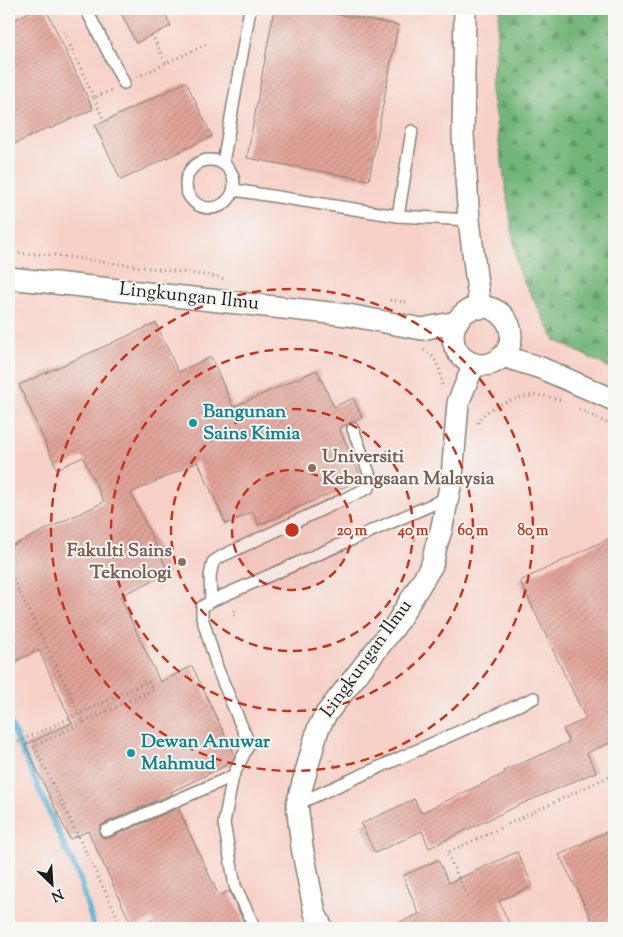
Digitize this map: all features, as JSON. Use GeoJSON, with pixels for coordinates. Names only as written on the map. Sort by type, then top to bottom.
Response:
{"type":"FeatureCollection","features":[{"type":"Feature","properties":{"kind":"street"},"geometry":{"type":"LineString","coordinates":[[465,9],[463,135],[469,220],[480,308]]}},
{"type":"Feature","properties":{"kind":"street","name":"Lingkungan Ilmu"},"geometry":{"type":"LineString","coordinates":[[9,278],[348,316],[422,329],[457,322]]}},
{"type":"Feature","properties":{"kind":"street"},"geometry":{"type":"LineString","coordinates":[[490,308],[506,319],[510,328],[509,348],[503,356],[490,364],[474,364],[459,354],[455,347],[453,339],[457,322],[470,310],[490,308]]}},
{"type":"Feature","properties":{"kind":"street"},"geometry":{"type":"LineString","coordinates":[[503,356],[541,368],[614,400]]}},
{"type":"Feature","properties":{"kind":"street","name":"Lingkungan Ilmu"},"geometry":{"type":"LineString","coordinates":[[322,928],[315,913],[302,846],[297,804],[318,730],[326,714],[395,626],[432,565],[452,477],[458,404],[474,364]]}},
{"type":"Feature","properties":{"kind":"lane"},"geometry":{"type":"LineString","coordinates":[[86,9],[124,83]]}},
{"type":"Feature","properties":{"kind":"lane"},"geometry":{"type":"LineString","coordinates":[[223,163],[250,9]]}},
{"type":"Feature","properties":{"kind":"lane"},"geometry":{"type":"LineString","coordinates":[[398,216],[412,131]]}},
{"type":"Feature","properties":{"kind":"lane"},"geometry":{"type":"LineString","coordinates":[[207,160],[223,163],[233,174],[234,190],[225,203],[218,207],[210,208],[195,202],[190,196],[186,181],[188,173],[200,162],[207,160]]}},
{"type":"Feature","properties":{"kind":"lane"},"geometry":{"type":"LineString","coordinates":[[234,190],[398,216],[469,220]]}},
{"type":"Feature","properties":{"kind":"lane"},"geometry":{"type":"LineString","coordinates":[[211,601],[210,576],[213,562],[222,556],[368,488],[371,484],[353,429]]}},
{"type":"Feature","properties":{"kind":"lane"},"geometry":{"type":"LineString","coordinates":[[255,928],[235,886],[224,823],[233,776],[249,744],[218,670],[202,618],[202,607],[211,601],[447,498]]}},
{"type":"Feature","properties":{"kind":"lane"},"geometry":{"type":"LineString","coordinates":[[297,804],[534,698]]}},
{"type":"Feature","properties":{"kind":"lane"},"geometry":{"type":"LineString","coordinates":[[106,831],[233,776]]}},
{"type":"Feature","properties":{"kind":"path"},"geometry":{"type":"LineString","coordinates":[[154,39],[166,64]]}},
{"type":"Feature","properties":{"kind":"path"},"geometry":{"type":"LineString","coordinates":[[94,98],[103,118]]}},
{"type":"Feature","properties":{"kind":"path"},"geometry":{"type":"LineString","coordinates":[[9,253],[52,255],[218,276],[227,280]]}},
{"type":"Feature","properties":{"kind":"path"},"geometry":{"type":"LineString","coordinates":[[387,300],[406,302]]}},
{"type":"Feature","properties":{"kind":"path"},"geometry":{"type":"LineString","coordinates":[[420,348],[435,359],[441,374],[443,391]]}},
{"type":"Feature","properties":{"kind":"path"},"geometry":{"type":"LineString","coordinates":[[400,537],[412,536],[418,541],[418,546]]}},
{"type":"Feature","properties":{"kind":"path"},"geometry":{"type":"LineString","coordinates":[[9,571],[84,722]]}},
{"type":"Feature","properties":{"kind":"path"},"geometry":{"type":"LineString","coordinates":[[235,616],[236,607],[245,603]]}},
{"type":"Feature","properties":{"kind":"path"},"geometry":{"type":"LineString","coordinates":[[9,746],[148,681],[153,690],[34,746],[123,928]]}},
{"type":"Feature","properties":{"kind":"path"},"geometry":{"type":"LineString","coordinates":[[467,896],[447,853],[614,774]]}},
{"type":"Feature","properties":{"kind":"shaded area","name":"Universiti Kebangsaan Malaysia"},"geometry":{"type":"Polygon","coordinates":[[[9,9],[614,9],[614,928],[9,928],[9,9]]]}},
{"type":"Feature","properties":{"kind":"green space"},"geometry":{"type":"Polygon","coordinates":[[[500,9],[614,9],[614,370],[555,340],[518,270],[491,89],[500,9]]]}},
{"type":"Feature","properties":{"kind":"building"},"geometry":{"type":"Polygon","coordinates":[[[36,9],[46,9],[93,109],[50,129],[49,127],[9,147],[9,22],[36,9]]]}},
{"type":"Feature","properties":{"kind":"building"},"geometry":{"type":"Polygon","coordinates":[[[119,9],[163,9],[171,26],[136,43],[119,9]]]}},
{"type":"Feature","properties":{"kind":"building"},"geometry":{"type":"Polygon","coordinates":[[[274,9],[307,9],[398,25],[369,180],[247,158],[274,9]]]}},
{"type":"Feature","properties":{"kind":"building"},"geometry":{"type":"Polygon","coordinates":[[[186,82],[212,136],[121,180],[95,126],[186,82]]]}},
{"type":"Feature","properties":{"kind":"building"},"geometry":{"type":"Polygon","coordinates":[[[156,323],[178,372],[211,357],[233,407],[317,370],[334,407],[353,398],[362,417],[339,428],[362,479],[259,525],[253,512],[226,524],[198,462],[131,493],[169,573],[120,596],[160,682],[192,666],[235,756],[231,763],[171,792],[172,794],[103,824],[100,827],[99,834],[102,837],[109,838],[178,808],[219,896],[229,891],[247,928],[156,928],[152,919],[133,928],[88,831],[70,839],[25,745],[72,723],[39,650],[9,664],[9,547],[104,502],[83,457],[57,469],[19,385],[156,323]]]}},
{"type":"Feature","properties":{"kind":"building"},"geometry":{"type":"Polygon","coordinates":[[[614,536],[614,741],[587,753],[596,772],[519,805],[429,848],[422,831],[375,853],[361,824],[414,799],[421,813],[505,773],[504,771],[569,742],[563,729],[586,719],[520,581],[614,536]]]}},
{"type":"Feature","properties":{"kind":"building"},"geometry":{"type":"Polygon","coordinates":[[[608,831],[614,843],[614,928],[595,928],[559,855],[608,831]]]}},
{"type":"Feature","properties":{"kind":"building"},"geometry":{"type":"Polygon","coordinates":[[[517,852],[533,886],[499,901],[511,928],[387,928],[419,914],[403,876],[438,860],[449,883],[517,852]]]}},
{"type":"Feature","properties":{"kind":"waterway"},"geometry":{"type":"LineString","coordinates":[[9,721],[79,876],[94,928]]}},
{"type":"Feature","properties":{"kind":"place","name":"Bangunan Sains Kimia"},"geometry":{"type":"Point","coordinates":[193,423]}},
{"type":"Feature","properties":{"kind":"place","name":"Universiti Kebangsaan Malaysia"},"geometry":{"type":"Point","coordinates":[312,468]}},
{"type":"Feature","properties":{"kind":"place","name":"Fakulti Sains Teknologi"},"geometry":{"type":"Point","coordinates":[182,562]}},
{"type":"Feature","properties":{"kind":"place","name":"Dewan Anuwar Mahmud"},"geometry":{"type":"Point","coordinates":[131,753]}}]}
